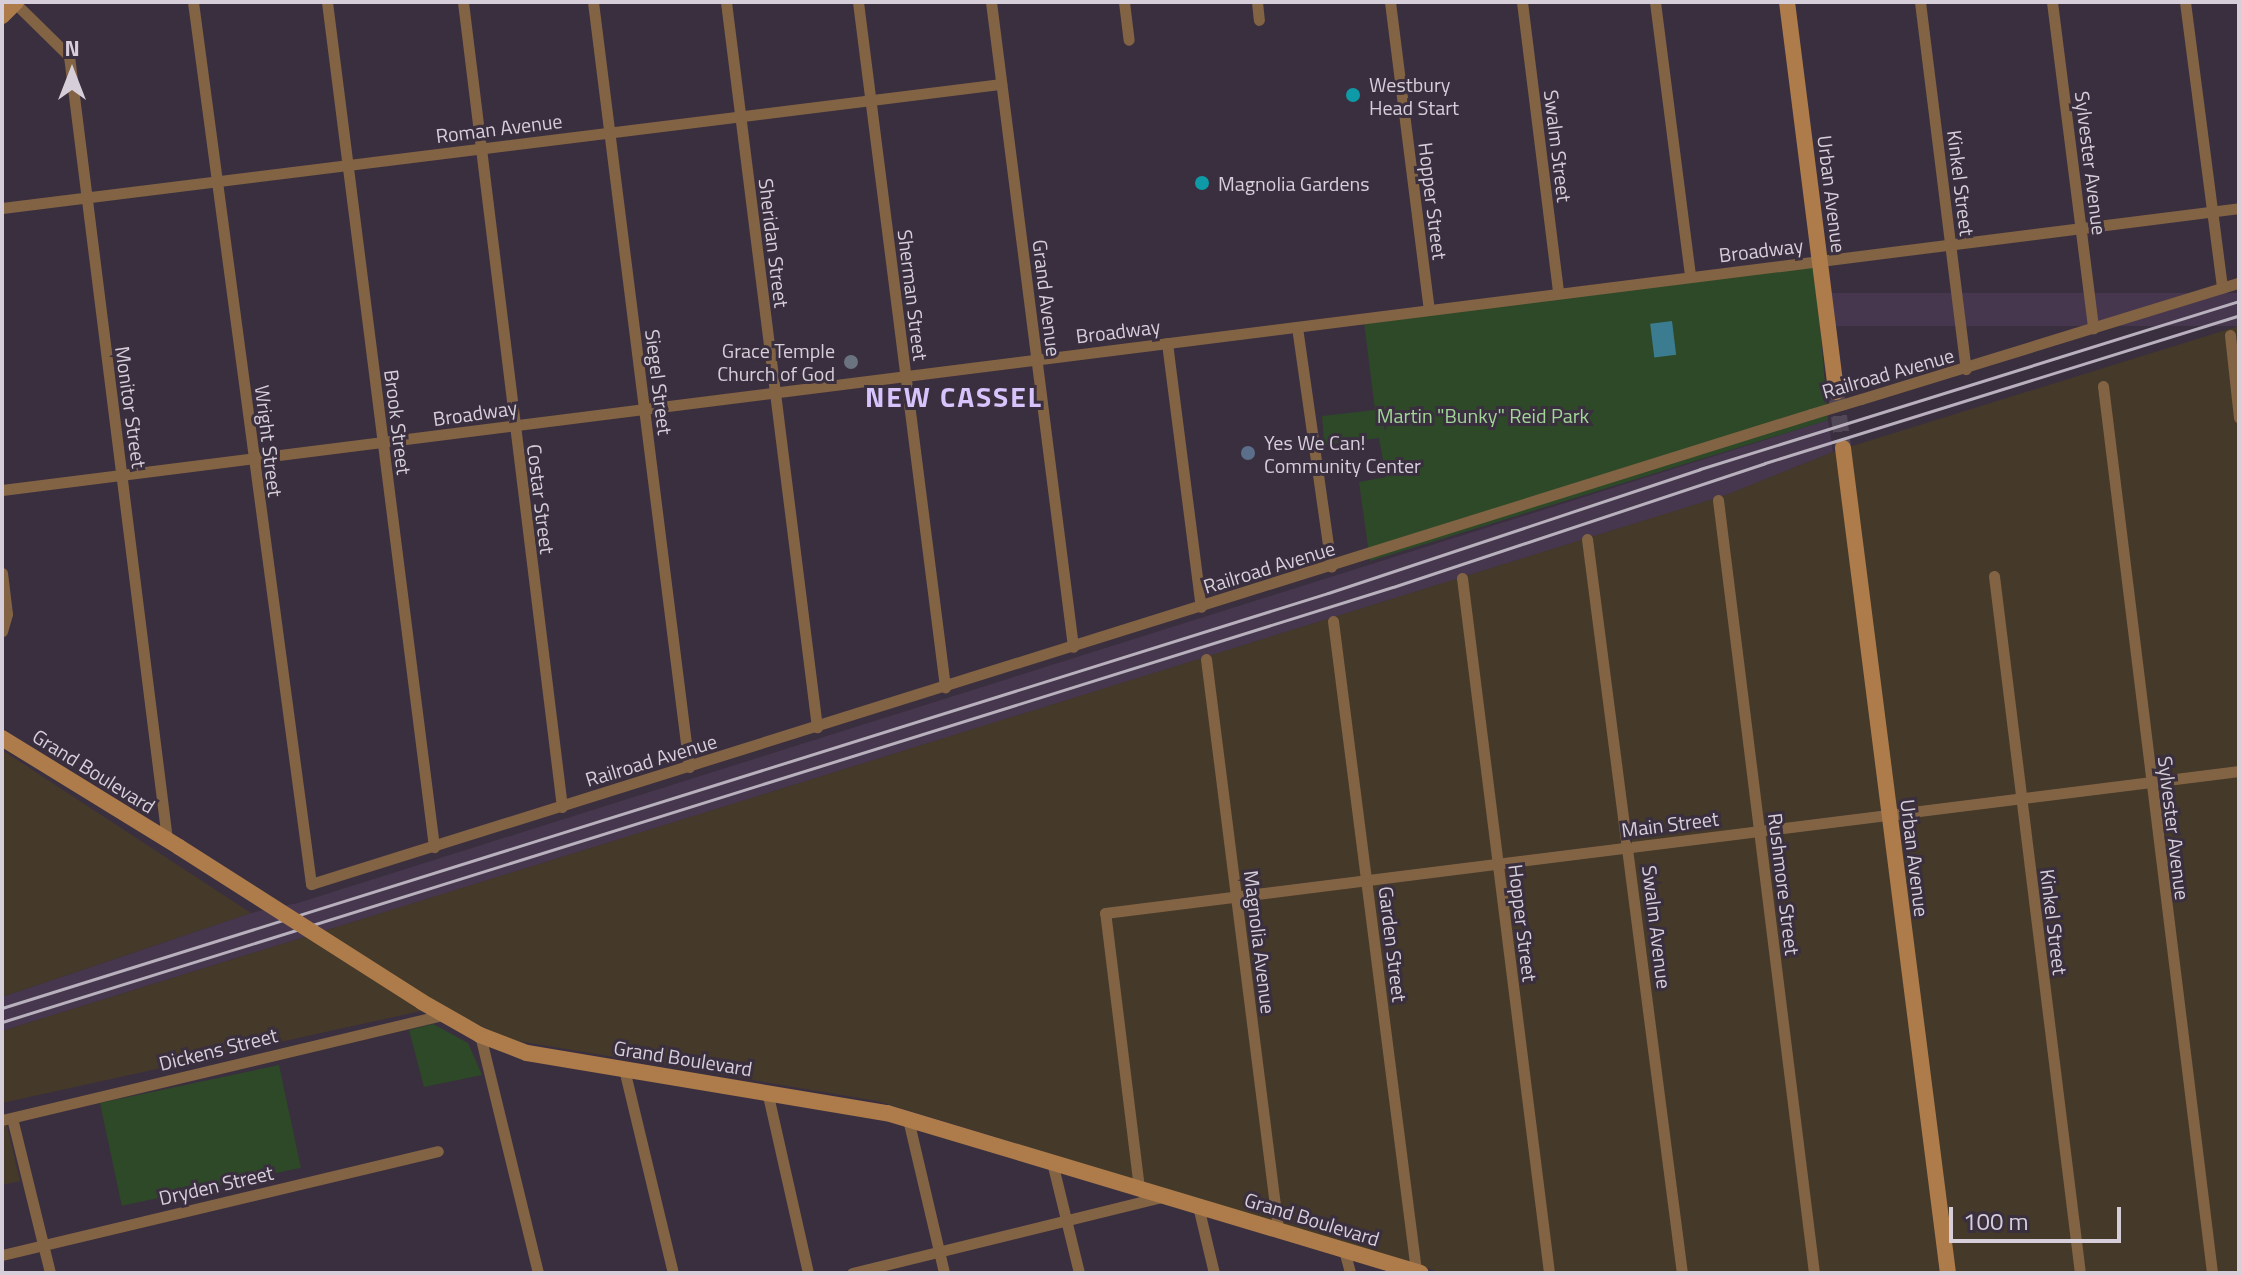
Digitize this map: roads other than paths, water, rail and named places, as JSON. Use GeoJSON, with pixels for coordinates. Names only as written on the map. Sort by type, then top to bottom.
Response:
{"type":"FeatureCollection","features":[{"type":"Feature","properties":{"kind":"street","name":"Wright Street"},"geometry":{"type":"LineString","coordinates":[[193,2],[311,884]]}},
{"type":"Feature","properties":{"kind":"street","name":"Brook Street"},"geometry":{"type":"LineString","coordinates":[[327,2],[434,847]]}},
{"type":"Feature","properties":{"kind":"street","name":"Costar Street"},"geometry":{"type":"LineString","coordinates":[[463,2],[562,807]]}},
{"type":"Feature","properties":{"kind":"street","name":"Siegel Street"},"geometry":{"type":"LineString","coordinates":[[593,2],[689,767]]}},
{"type":"Feature","properties":{"kind":"street","name":"Sheridan Street"},"geometry":{"type":"LineString","coordinates":[[726,2],[817,727]]}},
{"type":"Feature","properties":{"kind":"street","name":"Sherman Street"},"geometry":{"type":"LineString","coordinates":[[858,2],[945,687]]}},
{"type":"Feature","properties":{"kind":"street","name":"Grand Avenue"},"geometry":{"type":"LineString","coordinates":[[991,2],[1073,647]]}},
{"type":"Feature","properties":{"kind":"street"},"geometry":{"type":"LineString","coordinates":[[1124,2],[1129,40]]}},
{"type":"Feature","properties":{"kind":"street"},"geometry":{"type":"LineString","coordinates":[[1257,2],[1259,20]]}},
{"type":"Feature","properties":{"kind":"street","name":"Hopper Street"},"geometry":{"type":"LineString","coordinates":[[1390,2],[1429,310]]}},
{"type":"Feature","properties":{"kind":"street","name":"Swalm Street"},"geometry":{"type":"LineString","coordinates":[[1522,2],[1558,293]]}},
{"type":"Feature","properties":{"kind":"street"},"geometry":{"type":"LineString","coordinates":[[1655,2],[1690,277]]}},
{"type":"Feature","properties":{"kind":"street","name":"Urban Avenue"},"geometry":{"type":"LineString","coordinates":[[1787,2],[1836,392]]}},
{"type":"Feature","properties":{"kind":"street","name":"Kinkel Street"},"geometry":{"type":"LineString","coordinates":[[1920,2],[1966,369]]}},
{"type":"Feature","properties":{"kind":"street","name":"Sylvester Avenue"},"geometry":{"type":"LineString","coordinates":[[2052,2],[2093,328]]}},
{"type":"Feature","properties":{"kind":"street"},"geometry":{"type":"LineString","coordinates":[[2185,2],[2222,288]]}},
{"type":"Feature","properties":{"kind":"street","name":"Monitor Street"},"geometry":{"type":"LineString","coordinates":[[8,9],[69,56],[173,843]]}},
{"type":"Feature","properties":{"kind":"street","name":"Roman Avenue"},"geometry":{"type":"LineString","coordinates":[[2,208],[1001,84]]}},
{"type":"Feature","properties":{"kind":"street","name":"Broadway"},"geometry":{"type":"LineString","coordinates":[[2,490],[2239,208]]}},
{"type":"Feature","properties":{"kind":"street","name":"Railroad Avenue"},"geometry":{"type":"LineString","coordinates":[[311,884],[2239,283]]}},
{"type":"Feature","properties":{"kind":"street"},"geometry":{"type":"LineString","coordinates":[[1297,327],[1331,567]]}},
{"type":"Feature","properties":{"kind":"street"},"geometry":{"type":"LineString","coordinates":[[2230,335],[2239,418]]}},
{"type":"Feature","properties":{"kind":"street"},"geometry":{"type":"LineString","coordinates":[[1167,343],[1201,607]]}},
{"type":"Feature","properties":{"kind":"street","name":"Sylvester Avenue"},"geometry":{"type":"LineString","coordinates":[[2103,386],[2212,1273]]}},
{"type":"Feature","properties":{"kind":"street","name":"Urban Avenue"},"geometry":{"type":"LineString","coordinates":[[1843,448],[1948,1273]]}},
{"type":"Feature","properties":{"kind":"street","name":"Rushmore Street"},"geometry":{"type":"LineString","coordinates":[[1718,500],[1814,1273]]}},
{"type":"Feature","properties":{"kind":"street","name":"Swalm Avenue"},"geometry":{"type":"LineString","coordinates":[[1587,539],[1682,1273]]}},
{"type":"Feature","properties":{"kind":"street"},"geometry":{"type":"LineString","coordinates":[[2,573],[7,614],[2,631]]}},
{"type":"Feature","properties":{"kind":"street","name":"Kinkel Street"},"geometry":{"type":"LineString","coordinates":[[1994,576],[2080,1273]]}},
{"type":"Feature","properties":{"kind":"street","name":"Hopper Street"},"geometry":{"type":"LineString","coordinates":[[1462,578],[1549,1273]]}},
{"type":"Feature","properties":{"kind":"street","name":"Garden Street"},"geometry":{"type":"LineString","coordinates":[[1333,621],[1419,1272]]}},
{"type":"Feature","properties":{"kind":"street","name":"Magnolia Avenue"},"geometry":{"type":"LineString","coordinates":[[1206,659],[1278,1229]]}},
{"type":"Feature","properties":{"kind":"street","name":"Grand Boulevard"},"geometry":{"type":"LineString","coordinates":[[2,738],[442,1015],[480,1035],[527,1053],[767,1091],[908,1119],[1419,1272]]}},
{"type":"Feature","properties":{"kind":"street","name":"Main Street"},"geometry":{"type":"LineString","coordinates":[[1139,1188],[1105,913],[2239,771]]}},
{"type":"Feature","properties":{"kind":"street","name":"Dickens Street"},"geometry":{"type":"LineString","coordinates":[[7,1119],[442,1015]]}},
{"type":"Feature","properties":{"kind":"street"},"geometry":{"type":"LineString","coordinates":[[480,1035],[538,1273]]}},
{"type":"Feature","properties":{"kind":"street"},"geometry":{"type":"LineString","coordinates":[[624,1069],[673,1273]]}},
{"type":"Feature","properties":{"kind":"street"},"geometry":{"type":"LineString","coordinates":[[767,1091],[808,1273]]}},
{"type":"Feature","properties":{"kind":"street"},"geometry":{"type":"LineString","coordinates":[[7,1119],[50,1273]]}},
{"type":"Feature","properties":{"kind":"street"},"geometry":{"type":"LineString","coordinates":[[908,1119],[944,1273]]}},
{"type":"Feature","properties":{"kind":"street","name":"Dryden Street"},"geometry":{"type":"LineString","coordinates":[[2,1255],[438,1151]]}},
{"type":"Feature","properties":{"kind":"street"},"geometry":{"type":"LineString","coordinates":[[1052,1162],[1079,1273]]}},
{"type":"Feature","properties":{"kind":"street"},"geometry":{"type":"LineString","coordinates":[[852,1273],[1167,1196]]}},
{"type":"Feature","properties":{"kind":"street"},"geometry":{"type":"LineString","coordinates":[[1198,1206],[1214,1273]]}},
{"type":"Feature","properties":{"kind":"street"},"geometry":{"type":"LineString","coordinates":[[1344,1250],[1350,1273]]}},
{"type":"Feature","properties":{"kind":"water"},"geometry":{"type":"Polygon","coordinates":[[[1672,321],[1676,355],[1654,357],[1650,324],[1672,321]]]}},
{"type":"Feature","properties":{"kind":"tunnel"},"geometry":{"type":"LineString","coordinates":[[1836,392],[1843,448]]}},
{"type":"Feature","properties":{"kind":"railway"},"geometry":{"type":"LineString","coordinates":[[2,1008],[1328,593],[1700,469],[2239,301]]}},
{"type":"Feature","properties":{"kind":"railway"},"geometry":{"type":"LineString","coordinates":[[2,1022],[1393,587],[1765,463],[2239,315]]}},
{"type":"Feature","properties":{"kind":"place","name":"Westbury Head Start"},"geometry":{"type":"Point","coordinates":[1353,95]}},
{"type":"Feature","properties":{"kind":"place","name":"Magnolia Gardens"},"geometry":{"type":"Point","coordinates":[1202,183]}},
{"type":"Feature","properties":{"kind":"place","name":"Grace Temple Church of God"},"geometry":{"type":"Point","coordinates":[851,362]}},
{"type":"Feature","properties":{"kind":"place","name":"Yes We Can! Community Center"},"geometry":{"type":"Point","coordinates":[1248,453]}},
{"type":"Feature","properties":{"kind":"district","name":"NEW CASSEL"},"geometry":{"type":"Point","coordinates":[954,397]}},
{"type":"Feature","properties":{"kind":"park label","name":"Martin \"Bunky\" Reid Park"},"geometry":{"type":"Point","coordinates":[1483,415]}}]}
